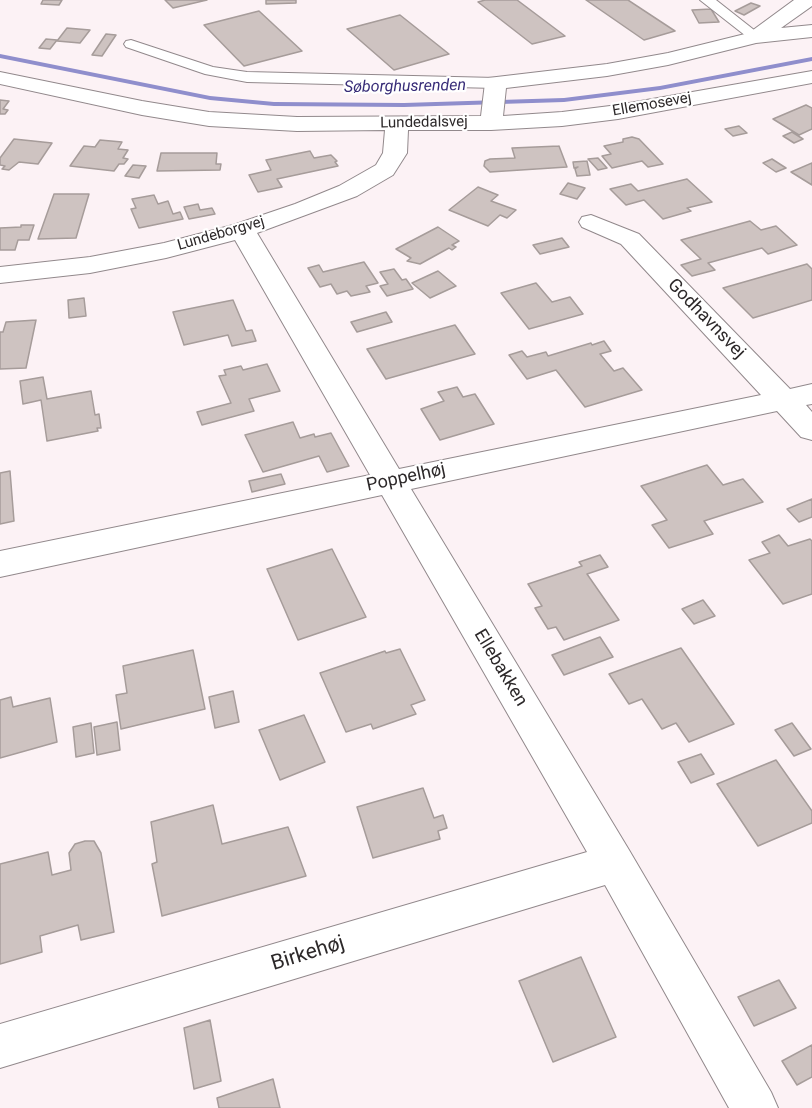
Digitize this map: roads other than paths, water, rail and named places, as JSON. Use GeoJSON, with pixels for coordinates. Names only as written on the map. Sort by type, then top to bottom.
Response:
{"type":"FeatureCollection","features":[{"type":"Feature","properties":{"kind":"street"},"geometry":{"type":"LineString","coordinates":[[756,36],[807,0]]}},
{"type":"Feature","properties":{"kind":"street"},"geometry":{"type":"LineString","coordinates":[[496,83],[607,70],[668,59],[756,36],[812,31]]}},
{"type":"Feature","properties":{"kind":"street","name":"Lundedalsvej"},"geometry":{"type":"LineString","coordinates":[[0,78],[142,108],[209,119],[297,124],[491,123],[496,83]]}},
{"type":"Feature","properties":{"kind":"street","name":"Ellemosevej"},"geometry":{"type":"LineString","coordinates":[[491,123],[562,119],[618,112],[811,78]]}},
{"type":"Feature","properties":{"kind":"street","name":"Lundeborgvej"},"geometry":{"type":"LineString","coordinates":[[0,275],[90,265],[166,250],[242,230],[304,209],[348,191],[385,170],[395,153],[397,124]]}},
{"type":"Feature","properties":{"kind":"street","name":"Godhavnsvej"},"geometry":{"type":"LineString","coordinates":[[591,222],[630,239],[798,397],[812,430]]}},
{"type":"Feature","properties":{"kind":"street","name":"Ellebakken"},"geometry":{"type":"LineString","coordinates":[[242,230],[615,863],[755,1108]]}},
{"type":"Feature","properties":{"kind":"street","name":"Poppelhøj"},"geometry":{"type":"LineString","coordinates":[[0,564],[798,397]]}},
{"type":"Feature","properties":{"kind":"street","name":"Birkehøj"},"geometry":{"type":"LineString","coordinates":[[0,1046],[615,863]]}},
{"type":"Feature","properties":{"kind":"lane"},"geometry":{"type":"LineString","coordinates":[[707,0],[756,36]]}},
{"type":"Feature","properties":{"kind":"lane"},"geometry":{"type":"LineString","coordinates":[[131,44],[210,71],[247,77],[496,83]]}},
{"type":"Feature","properties":{"kind":"waterway","name":"Søborghusrenden"},"geometry":{"type":"LineString","coordinates":[[0,56],[210,98],[274,104],[404,105],[564,100],[660,88],[812,59]]}}]}
